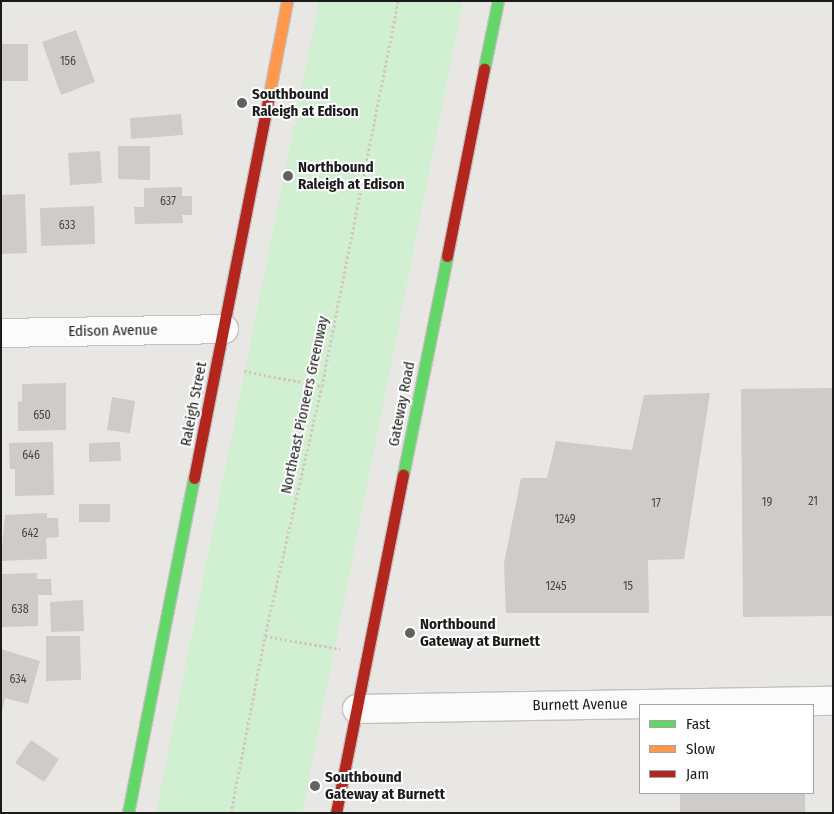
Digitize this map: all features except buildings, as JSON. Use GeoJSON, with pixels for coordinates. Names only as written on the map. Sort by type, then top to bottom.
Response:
{"type":"FeatureCollection","features":[{"type":"Feature","properties":{"kind":"street","name":"Raleigh Street"},"geometry":{"type":"LineString","coordinates":[[128,813],[287,1]]}},
{"type":"Feature","properties":{"kind":"street","name":"Gateway Road"},"geometry":{"type":"LineString","coordinates":[[336,813],[498,1]]}},
{"type":"Feature","properties":{"kind":"street","name":"Edison Avenue"},"geometry":{"type":"LineString","coordinates":[[1,334],[224,328]]}},
{"type":"Feature","properties":{"kind":"street","name":"Burnett Avenue"},"geometry":{"type":"LineString","coordinates":[[654,704],[833,701]]}},
{"type":"Feature","properties":{"kind":"street","name":"Burnett Avenue"},"geometry":{"type":"LineString","coordinates":[[357,709],[639,704]]}},
{"type":"Feature","properties":{"kind":"path","name":"Northeast Pioneers Greenway"},"geometry":{"type":"LineString","coordinates":[[232,813],[265,636],[322,386],[398,1]]}},
{"type":"Feature","properties":{"kind":"path"},"geometry":{"type":"LineString","coordinates":[[216,366],[322,386]]}},
{"type":"Feature","properties":{"kind":"path"},"geometry":{"type":"LineString","coordinates":[[265,636],[368,654]]}},
{"type":"Feature","properties":{"kind":"green space"},"geometry":{"type":"Polygon","coordinates":[[[319,1],[463,1],[302,813],[156,813],[319,1]]]}},
{"type":"Feature","properties":{"kind":"traffic: fast"},"geometry":{"type":"LineString","coordinates":[[484,69],[498,1]]}},
{"type":"Feature","properties":{"kind":"traffic: fast"},"geometry":{"type":"LineString","coordinates":[[403,475],[447,256]]}},
{"type":"Feature","properties":{"kind":"traffic: fast"},"geometry":{"type":"LineString","coordinates":[[128,813],[194,478]]}},
{"type":"Feature","properties":{"kind":"traffic: slow"},"geometry":{"type":"LineString","coordinates":[[268,100],[287,1]]}},
{"type":"Feature","properties":{"kind":"traffic: jam"},"geometry":{"type":"LineString","coordinates":[[447,256],[484,69]]}},
{"type":"Feature","properties":{"kind":"traffic: jam"},"geometry":{"type":"LineString","coordinates":[[194,478],[268,100]]}},
{"type":"Feature","properties":{"kind":"traffic: jam"},"geometry":{"type":"LineString","coordinates":[[336,813],[403,475]]}},
{"type":"Feature","properties":{"kind":"place","name":"Southbound Raleigh at Edison"},"geometry":{"type":"Point","coordinates":[242,103]}},
{"type":"Feature","properties":{"kind":"place","name":"Northbound Raleigh at Edison"},"geometry":{"type":"Point","coordinates":[288,176]}},
{"type":"Feature","properties":{"kind":"place","name":"Northbound Gateway at Burnett"},"geometry":{"type":"Point","coordinates":[410,633]}},
{"type":"Feature","properties":{"kind":"place","name":"Southbound Gateway at Burnett"},"geometry":{"type":"Point","coordinates":[315,786]}}]}
